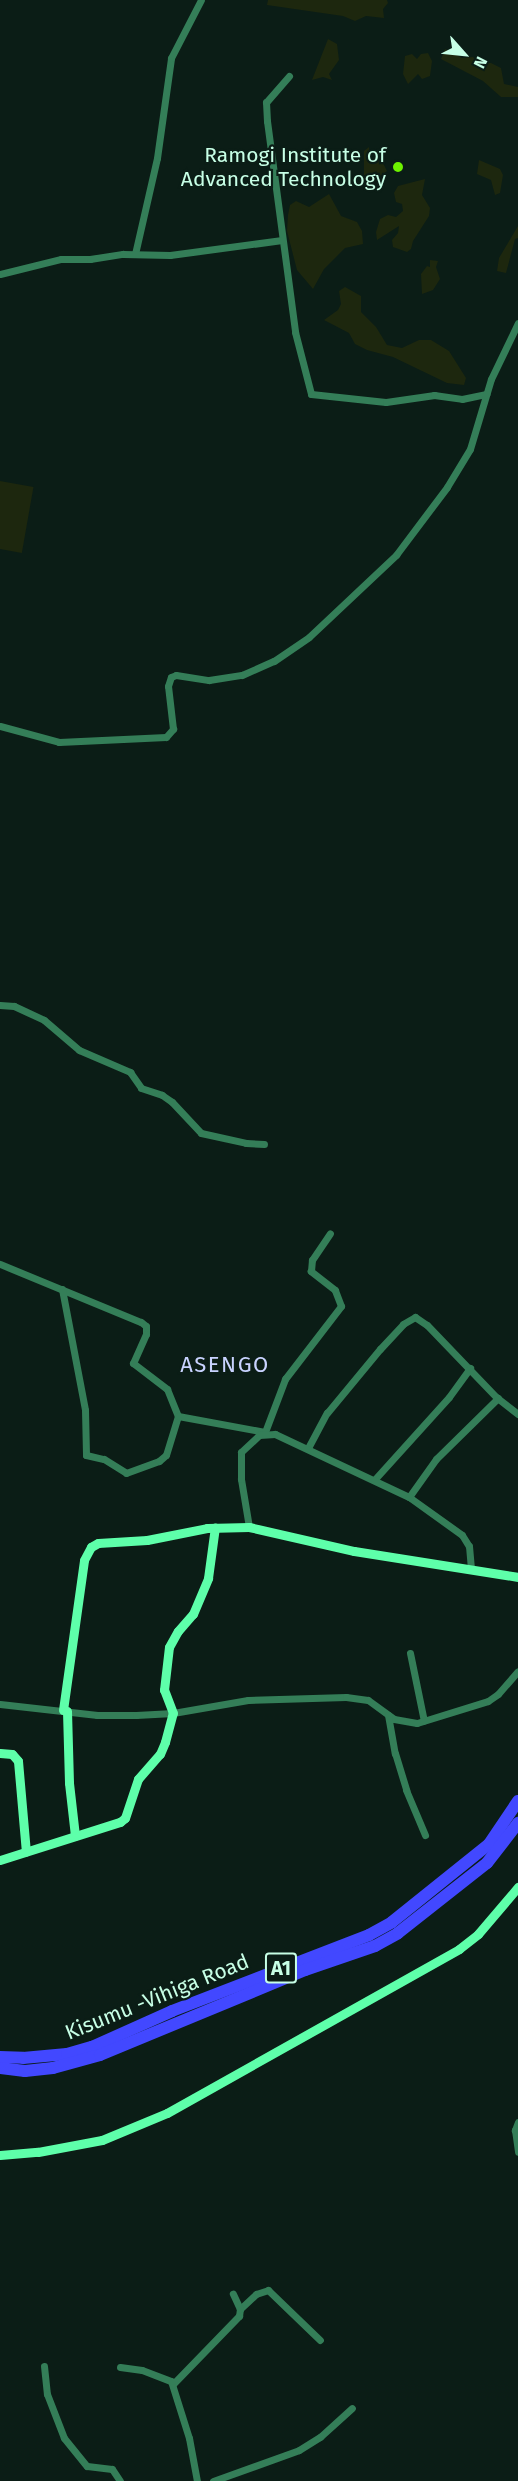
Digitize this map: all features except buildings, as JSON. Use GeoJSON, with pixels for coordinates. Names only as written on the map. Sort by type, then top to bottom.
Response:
{"type":"FeatureCollection","features":[{"type":"Feature","properties":{"kind":"highway","name":"Kisumu -Vihiga Road"},"geometry":{"type":"LineString","coordinates":[[0,2057],[23,2058],[67,2054],[92,2047],[172,2011],[369,1935],[392,1922],[489,1844],[518,1801]]}},
{"type":"Feature","properties":{"kind":"highway","name":"Kisumu -Vihiga Road"},"geometry":{"type":"LineString","coordinates":[[0,2068],[26,2071],[53,2068],[99,2055],[305,1970],[375,1946],[398,1933],[487,1863],[518,1823]]}},
{"type":"Feature","properties":{"kind":"street"},"geometry":{"type":"LineString","coordinates":[[135,254],[156,158],[171,58],[201,0]]}},
{"type":"Feature","properties":{"kind":"street"},"geometry":{"type":"LineString","coordinates":[[289,76],[266,104],[295,332],[312,395],[386,402],[434,395],[462,399],[486,394]]}},
{"type":"Feature","properties":{"kind":"street"},"geometry":{"type":"LineString","coordinates":[[0,274],[61,259],[135,254],[170,255],[282,240]]}},
{"type":"Feature","properties":{"kind":"street"},"geometry":{"type":"LineString","coordinates":[[0,726],[59,742],[151,739],[169,736],[173,727],[168,686],[171,677],[176,675],[209,680],[226,679],[274,661],[309,637],[396,555],[427,516],[462,465],[476,432],[486,394],[518,323]]}},
{"type":"Feature","properties":{"kind":"street"},"geometry":{"type":"LineString","coordinates":[[0,1005],[14,1006],[44,1020],[79,1050],[130,1072],[141,1088],[162,1095],[172,1102],[201,1133],[246,1143],[264,1144]]}},
{"type":"Feature","properties":{"kind":"street"},"geometry":{"type":"LineString","coordinates":[[249,1527],[243,1500],[240,1458],[244,1447],[265,1432],[285,1379],[341,1306],[335,1290],[311,1271],[312,1260],[330,1233]]}},
{"type":"Feature","properties":{"kind":"street"},"geometry":{"type":"LineString","coordinates":[[0,1263],[108,1306],[146,1326],[146,1334],[133,1363],[167,1389],[178,1416],[169,1450],[159,1461],[126,1473],[104,1459],[87,1456],[85,1410],[62,1289]]}},
{"type":"Feature","properties":{"kind":"street"},"geometry":{"type":"LineString","coordinates":[[308,1448],[327,1413],[380,1349],[412,1317],[420,1319],[427,1325],[498,1398],[518,1414]]}},
{"type":"Feature","properties":{"kind":"street"},"geometry":{"type":"LineString","coordinates":[[375,1479],[449,1397],[470,1368]]}},
{"type":"Feature","properties":{"kind":"street"},"geometry":{"type":"LineString","coordinates":[[409,1497],[436,1459],[498,1398]]}},
{"type":"Feature","properties":{"kind":"street"},"geometry":{"type":"LineString","coordinates":[[178,1416],[265,1432],[308,1448],[375,1479],[409,1497],[462,1535],[468,1546],[471,1570]]}},
{"type":"Feature","properties":{"kind":"street"},"geometry":{"type":"LineString","coordinates":[[0,1860],[120,1822],[125,1818],[138,1779],[160,1754],[173,1713],[164,1690],[170,1647],[178,1631],[193,1614],[208,1578],[216,1527]]}},
{"type":"Feature","properties":{"kind":"street"},"geometry":{"type":"LineString","coordinates":[[75,1836],[65,1711],[84,1560],[91,1547],[98,1543],[147,1540],[216,1527],[249,1527],[354,1551],[518,1577]]}},
{"type":"Feature","properties":{"kind":"street"},"geometry":{"type":"LineString","coordinates":[[410,1653],[423,1721]]}},
{"type":"Feature","properties":{"kind":"street"},"geometry":{"type":"LineString","coordinates":[[0,1704],[97,1715],[173,1713],[248,1700],[326,1696],[368,1700],[388,1715],[409,1723],[423,1721],[488,1701],[498,1694],[518,1671]]}},
{"type":"Feature","properties":{"kind":"street"},"geometry":{"type":"LineString","coordinates":[[388,1715],[395,1753],[406,1790],[425,1835]]}},
{"type":"Feature","properties":{"kind":"street"},"geometry":{"type":"LineString","coordinates":[[0,1753],[12,1754],[18,1761],[26,1852]]}},
{"type":"Feature","properties":{"kind":"street"},"geometry":{"type":"LineString","coordinates":[[0,2155],[38,2152],[102,2140],[167,2113],[459,1950],[478,1934],[518,1887]]}},
{"type":"Feature","properties":{"kind":"street"},"geometry":{"type":"LineString","coordinates":[[518,2122],[515,2130],[518,2152]]}},
{"type":"Feature","properties":{"kind":"street"},"geometry":{"type":"LineString","coordinates":[[173,2384],[237,2318],[240,2309],[256,2294],[268,2290],[320,2340]]}},
{"type":"Feature","properties":{"kind":"street"},"geometry":{"type":"LineString","coordinates":[[233,2294],[240,2309]]}},
{"type":"Feature","properties":{"kind":"street"},"geometry":{"type":"LineString","coordinates":[[44,2366],[47,2394],[64,2438],[87,2466],[112,2469],[120,2481]]}},
{"type":"Feature","properties":{"kind":"street"},"geometry":{"type":"LineString","coordinates":[[120,2367],[167,2378],[173,2384],[189,2438],[196,2481]]}},
{"type":"Feature","properties":{"kind":"street"},"geometry":{"type":"LineString","coordinates":[[213,2481],[299,2450],[320,2437],[352,2408]]}},
{"type":"Feature","properties":{"kind":"green space"},"geometry":{"type":"Polygon","coordinates":[[[268,0],[387,0],[388,3],[383,9],[384,18],[366,16],[355,21],[343,16],[267,5],[268,0]]]}},
{"type":"Feature","properties":{"kind":"green space"},"geometry":{"type":"Polygon","coordinates":[[[328,39],[337,44],[339,60],[329,74],[332,80],[323,77],[312,80],[328,39]]]}},
{"type":"Feature","properties":{"kind":"green space"},"geometry":{"type":"Polygon","coordinates":[[[445,49],[462,58],[473,57],[479,63],[491,63],[501,68],[504,84],[518,87],[518,97],[501,97],[483,81],[441,59],[445,49]]]}},
{"type":"Feature","properties":{"kind":"green space"},"geometry":{"type":"Polygon","coordinates":[[[428,53],[432,61],[430,76],[422,79],[418,74],[408,84],[403,74],[405,56],[412,54],[417,59],[421,54],[428,53]]]}},
{"type":"Feature","properties":{"kind":"green space"},"geometry":{"type":"Polygon","coordinates":[[[369,147],[370,161],[380,157],[387,171],[373,181],[364,175],[364,151],[369,147]]]}},
{"type":"Feature","properties":{"kind":"green space"},"geometry":{"type":"Polygon","coordinates":[[[479,160],[500,169],[503,175],[500,193],[495,195],[491,180],[477,174],[479,160]]]}},
{"type":"Feature","properties":{"kind":"green space"},"geometry":{"type":"Polygon","coordinates":[[[425,179],[422,195],[430,208],[429,216],[413,241],[411,249],[407,252],[393,247],[392,240],[398,233],[399,226],[377,240],[376,232],[380,219],[388,215],[396,217],[403,211],[402,204],[396,202],[394,193],[398,186],[425,179]]]}},
{"type":"Feature","properties":{"kind":"green space"},"geometry":{"type":"Polygon","coordinates":[[[329,194],[341,216],[357,222],[362,231],[363,244],[345,248],[324,269],[313,289],[297,270],[287,231],[288,215],[290,205],[296,201],[309,207],[329,194]]]}},
{"type":"Feature","properties":{"kind":"green space"},"geometry":{"type":"Polygon","coordinates":[[[518,226],[518,238],[515,239],[506,273],[497,271],[499,258],[518,226]]]}},
{"type":"Feature","properties":{"kind":"green space"},"geometry":{"type":"Polygon","coordinates":[[[430,260],[438,261],[436,267],[440,279],[433,290],[422,294],[421,274],[427,266],[430,267],[430,260]]]}},
{"type":"Feature","properties":{"kind":"green space"},"geometry":{"type":"Polygon","coordinates":[[[345,287],[361,296],[361,312],[376,327],[387,345],[402,348],[419,340],[431,340],[449,351],[466,378],[464,385],[447,383],[393,357],[367,350],[355,344],[349,333],[324,320],[338,310],[341,304],[339,291],[345,287]]]}},
{"type":"Feature","properties":{"kind":"green space"},"geometry":{"type":"Polygon","coordinates":[[[0,481],[33,487],[22,553],[0,549],[0,481]]]}},
{"type":"Feature","properties":{"kind":"place","name":"Ramogi Institute of Advanced Technology"},"geometry":{"type":"Point","coordinates":[398,167]}},
{"type":"Feature","properties":{"kind":"district","name":"ASENGO"},"geometry":{"type":"Point","coordinates":[225,1365]}}]}
